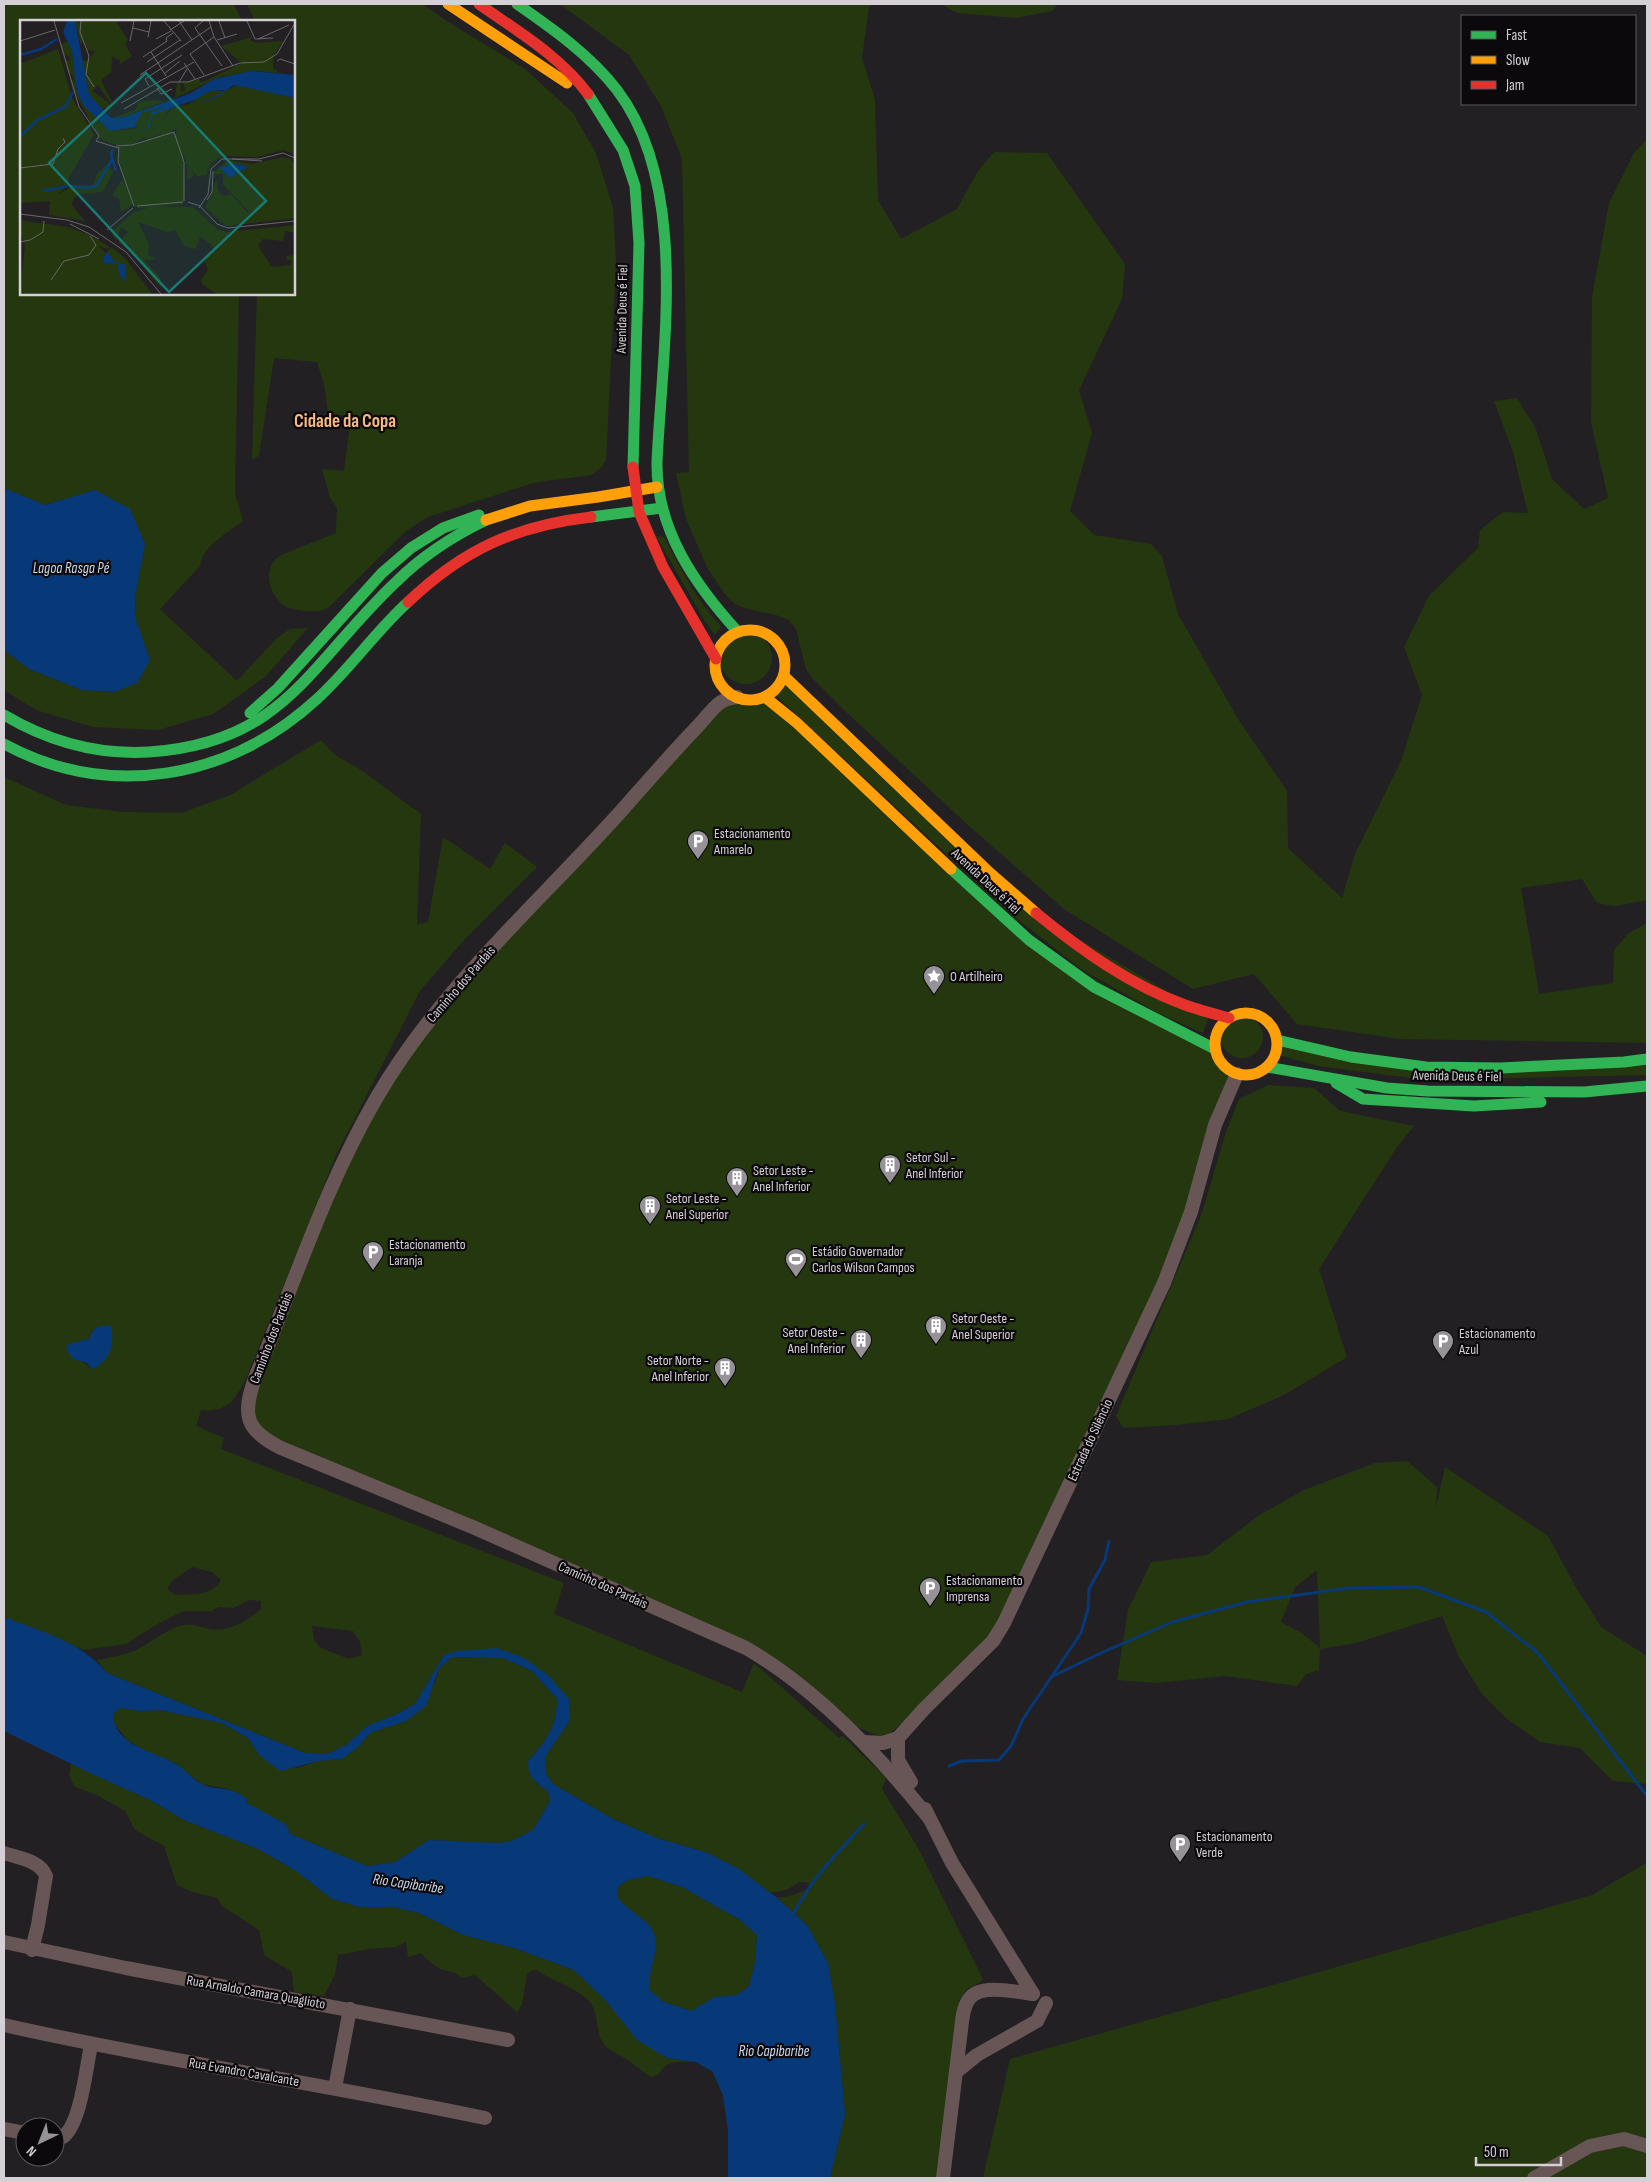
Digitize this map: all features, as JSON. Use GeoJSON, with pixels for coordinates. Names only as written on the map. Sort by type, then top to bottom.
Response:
{"type":"FeatureCollection","features":[{"type":"Feature","properties":{"kind":"main road"},"geometry":{"type":"LineString","coordinates":[[448,4],[517,51],[548,69],[599,109]]}},
{"type":"Feature","properties":{"kind":"main road","name":"Avenida Deus é Fiel"},"geometry":{"type":"LineString","coordinates":[[479,4],[550,54],[578,80],[599,109],[622,150],[635,186],[637,203],[638,293],[632,454],[635,491],[639,512],[663,567],[716,659]]}},
{"type":"Feature","properties":{"kind":"main road"},"geometry":{"type":"LineString","coordinates":[[517,4],[570,42],[611,82],[628,105],[651,154],[661,195],[665,224],[657,487],[670,533],[691,571],[714,606],[738,632]]}},
{"type":"Feature","properties":{"kind":"main road"},"geometry":{"type":"LineString","coordinates":[[189,747],[242,719],[274,691],[378,578],[414,544],[433,533],[473,516],[657,487]]}},
{"type":"Feature","properties":{"kind":"main road"},"geometry":{"type":"LineString","coordinates":[[4,715],[51,738],[83,747],[118,752],[146,752],[189,747],[233,734],[264,716],[298,688],[400,577],[415,564],[474,527],[522,507]]}},
{"type":"Feature","properties":{"kind":"main road"},"geometry":{"type":"LineString","coordinates":[[4,744],[44,763],[80,772],[116,776],[154,775],[199,767],[233,756],[262,742],[287,725],[312,704],[400,609],[431,580],[468,555],[530,526],[662,508]]}},
{"type":"Feature","properties":{"kind":"main road"},"geometry":{"type":"LineString","coordinates":[[757,631],[774,640],[784,656],[784,676],[773,692],[765,696],[754,699],[737,697],[723,686],[716,669],[716,659],[723,643],[738,632],[757,631]]}},
{"type":"Feature","properties":{"kind":"main road","name":"Avenida Deus é Fiel"},"geometry":{"type":"LineString","coordinates":[[784,676],[964,848],[1041,918],[1098,959],[1147,989],[1178,1004],[1229,1018]]}},
{"type":"Feature","properties":{"kind":"main road","name":"Avenida Deus é Fiel"},"geometry":{"type":"LineString","coordinates":[[765,696],[797,723],[957,876],[1029,940],[1094,987],[1215,1049]]}},
{"type":"Feature","properties":{"kind":"main road"},"geometry":{"type":"LineString","coordinates":[[1249,1013],[1259,1016],[1274,1030],[1277,1040],[1277,1050],[1273,1059],[1267,1067],[1254,1074],[1238,1074],[1222,1063],[1215,1049],[1215,1040],[1218,1032],[1229,1018],[1238,1014],[1249,1013]]}},
{"type":"Feature","properties":{"kind":"main road","name":"Avenida Deus é Fiel"},"geometry":{"type":"LineString","coordinates":[[1277,1040],[1342,1056],[1428,1067],[1624,1062],[1647,1059]]}},
{"type":"Feature","properties":{"kind":"main road","name":"Avenida Deus é Fiel"},"geometry":{"type":"LineString","coordinates":[[1267,1067],[1388,1088],[1428,1091],[1584,1092],[1647,1086]]}},
{"type":"Feature","properties":{"kind":"street"},"geometry":{"type":"LineString","coordinates":[[720,703],[723,686]]}},
{"type":"Feature","properties":{"kind":"street","name":"Caminho dos Pardais"},"geometry":{"type":"LineString","coordinates":[[737,697],[720,703],[590,845],[475,966],[437,1011],[408,1050],[377,1096],[344,1158],[325,1200],[255,1378],[248,1399],[247,1412],[250,1425],[256,1432],[275,1445],[482,1531],[746,1648],[784,1672],[864,1742],[892,1772],[929,1818]]}},
{"type":"Feature","properties":{"kind":"street","name":"Estrada do Silêncio"},"geometry":{"type":"LineString","coordinates":[[898,1738],[992,1640],[1004,1623],[1164,1283],[1191,1212],[1215,1125],[1238,1074]]}},
{"type":"Feature","properties":{"kind":"street"},"geometry":{"type":"LineString","coordinates":[[864,1742],[883,1743],[898,1738],[898,1760],[919,1796],[952,1863],[1033,1994],[985,1990],[976,1992],[969,1998],[965,2007],[961,2030],[943,2178]]}},
{"type":"Feature","properties":{"kind":"street"},"geometry":{"type":"LineString","coordinates":[[4,1853],[36,1864],[44,1870],[46,1876],[32,1950]]}},
{"type":"Feature","properties":{"kind":"street","name":"Rua Arnaldo Camara Quaglioto"},"geometry":{"type":"LineString","coordinates":[[4,1942],[32,1950],[508,2040]]}},
{"type":"Feature","properties":{"kind":"street"},"geometry":{"type":"LineString","coordinates":[[956,2072],[977,2055],[1037,2021],[1046,2003]]}},
{"type":"Feature","properties":{"kind":"street"},"geometry":{"type":"LineString","coordinates":[[335,2088],[350,2009]]}},
{"type":"Feature","properties":{"kind":"street","name":"Rua Evandro Cavalcante"},"geometry":{"type":"LineString","coordinates":[[4,2026],[91,2045],[335,2088],[485,2118]]}},
{"type":"Feature","properties":{"kind":"street"},"geometry":{"type":"LineString","coordinates":[[65,2135],[72,2127],[91,2045]]}},
{"type":"Feature","properties":{"kind":"street"},"geometry":{"type":"LineString","coordinates":[[1534,2178],[1590,2146],[1624,2139],[1647,2146]]}},
{"type":"Feature","properties":{"kind":"green space"},"geometry":{"type":"Polygon","coordinates":[[[4,4],[234,4],[242,20],[20,20],[20,295],[239,295],[235,493],[243,521],[211,546],[202,559],[200,566],[160,609],[237,681],[277,638],[290,629],[308,628],[265,677],[213,714],[158,730],[93,727],[36,710],[4,690],[4,650],[29,669],[82,690],[114,692],[150,660],[136,620],[135,597],[145,544],[95,490],[45,505],[4,488],[4,4]]]}},
{"type":"Feature","properties":{"kind":"green space"},"geometry":{"type":"Polygon","coordinates":[[[247,4],[423,4],[448,22],[525,69],[573,113],[596,153],[613,208],[616,260],[606,460],[602,467],[591,475],[533,483],[428,517],[406,531],[328,608],[320,611],[297,610],[283,605],[271,587],[269,572],[275,560],[281,555],[336,533],[337,508],[330,498],[322,469],[344,471],[351,416],[328,413],[324,383],[317,362],[274,358],[259,456],[252,459],[257,295],[295,295],[295,20],[255,20],[247,4]]]}},
{"type":"Feature","properties":{"kind":"green space"},"geometry":{"type":"Polygon","coordinates":[[[560,4],[873,4],[869,7],[862,58],[875,100],[878,200],[901,239],[957,209],[978,171],[994,152],[1047,153],[1125,264],[1122,299],[1079,390],[1092,433],[1070,511],[1094,535],[1151,544],[1162,556],[1178,614],[1238,719],[1287,791],[1288,848],[1342,898],[1355,854],[1401,761],[1422,695],[1404,647],[1429,596],[1478,548],[1480,530],[1503,512],[1528,513],[1513,452],[1494,401],[1517,398],[1536,429],[1552,479],[1584,509],[1608,498],[1591,422],[1592,297],[1609,203],[1634,153],[1647,139],[1647,900],[1615,906],[1597,903],[1582,879],[1521,888],[1539,994],[1613,983],[1614,950],[1629,933],[1647,923],[1647,1043],[1400,1039],[1297,1024],[1254,974],[1193,989],[1064,909],[969,826],[845,711],[812,678],[806,669],[796,629],[789,620],[744,608],[735,604],[724,593],[707,567],[686,519],[676,473],[689,472],[682,159],[661,106],[629,55],[560,4]]]}},
{"type":"Feature","properties":{"kind":"green space"},"geometry":{"type":"Polygon","coordinates":[[[940,4],[1058,4],[1052,11],[1016,18],[958,13],[940,4]]]}},
{"type":"Feature","properties":{"kind":"green space"},"geometry":{"type":"Polygon","coordinates":[[[656,536],[664,537],[696,595],[721,626],[715,635],[703,618],[656,536]]]}},
{"type":"Feature","properties":{"kind":"green space"},"geometry":{"type":"Polygon","coordinates":[[[746,632],[756,634],[764,640],[770,648],[772,658],[770,668],[764,676],[756,682],[746,684],[736,682],[728,676],[722,668],[720,658],[722,648],[728,640],[736,634],[746,632]]]}},
{"type":"Feature","properties":{"kind":"green space"},"geometry":{"type":"Polygon","coordinates":[[[784,680],[1019,904],[1209,1016],[1203,1033],[1158,1013],[1081,969],[1011,914],[772,692],[784,680]]]}},
{"type":"Feature","properties":{"kind":"green space"},"geometry":{"type":"Polygon","coordinates":[[[742,698],[769,699],[1029,940],[1193,1037],[1229,1070],[1237,1074],[1191,1212],[1004,1623],[924,1709],[902,1723],[884,1738],[857,1727],[801,1678],[281,1448],[247,1412],[325,1200],[408,1050],[720,703],[742,698]]]}},
{"type":"Feature","properties":{"kind":"green space"},"geometry":{"type":"Polygon","coordinates":[[[321,740],[335,755],[361,770],[421,814],[417,925],[428,922],[443,837],[490,869],[505,843],[537,867],[463,941],[420,991],[336,1155],[245,1381],[237,1395],[228,1404],[217,1409],[201,1410],[196,1426],[224,1438],[221,1449],[564,1583],[554,1614],[742,1692],[754,1663],[839,1738],[843,1736],[886,1778],[882,1789],[918,1848],[983,1979],[968,1989],[959,2001],[938,2178],[830,2178],[845,2114],[835,2004],[828,1963],[807,1925],[776,1897],[786,1897],[812,1889],[808,1883],[801,1882],[786,1890],[770,1893],[739,1869],[708,1853],[657,1838],[615,1820],[553,1784],[545,1772],[545,1757],[570,1720],[569,1699],[524,1658],[444,1655],[415,1704],[397,1714],[367,1726],[346,1745],[327,1754],[305,1753],[107,1673],[97,1660],[137,1650],[164,1633],[183,1625],[216,1630],[230,1628],[244,1622],[261,1609],[261,1601],[249,1600],[233,1608],[219,1607],[211,1611],[183,1611],[159,1623],[126,1644],[83,1650],[4,1617],[4,777],[66,805],[123,812],[181,813],[230,795],[321,740]],[[92,1330],[89,1339],[69,1344],[66,1349],[92,1369],[92,1330]],[[192,1567],[173,1580],[167,1589],[175,1595],[207,1592],[213,1589],[221,1580],[212,1572],[192,1567]],[[312,1626],[314,1640],[321,1648],[349,1659],[362,1655],[360,1642],[353,1631],[312,1626]]]}},
{"type":"Feature","properties":{"kind":"green space"},"geometry":{"type":"Polygon","coordinates":[[[1246,1016],[1254,1019],[1260,1025],[1263,1037],[1260,1049],[1254,1055],[1238,1058],[1230,1055],[1224,1049],[1221,1033],[1224,1025],[1230,1019],[1246,1016]]]}},
{"type":"Feature","properties":{"kind":"green space"},"geometry":{"type":"Polygon","coordinates":[[[1281,1038],[1393,1063],[1647,1063],[1647,1075],[1426,1080],[1318,1066],[1276,1054],[1281,1038]]]}},
{"type":"Feature","properties":{"kind":"green space"},"geometry":{"type":"Polygon","coordinates":[[[1268,1085],[1314,1088],[1340,1111],[1414,1126],[1397,1147],[1319,1269],[1347,1357],[1284,1395],[1228,1419],[1176,1425],[1123,1428],[1116,1416],[1202,1213],[1226,1132],[1239,1099],[1268,1085]]]}},
{"type":"Feature","properties":{"kind":"green space"},"geometry":{"type":"Polygon","coordinates":[[[1407,1461],[1437,1487],[1436,1508],[1445,1467],[1548,1536],[1574,1584],[1601,1627],[1647,1656],[1647,1784],[1613,1781],[1580,1748],[1540,1742],[1506,1718],[1482,1694],[1459,1657],[1442,1616],[1356,1643],[1320,1649],[1319,1670],[1306,1674],[1297,1686],[1224,1676],[1156,1683],[1117,1680],[1128,1610],[1151,1562],[1207,1555],[1258,1516],[1304,1490],[1375,1463],[1407,1461]],[[1317,1572],[1295,1587],[1281,1622],[1303,1634],[1320,1648],[1317,1572]]]}},
{"type":"Feature","properties":{"kind":"green space"},"geometry":{"type":"Polygon","coordinates":[[[452,1657],[503,1658],[532,1671],[558,1700],[549,1734],[541,1747],[528,1761],[537,1784],[548,1791],[550,1801],[533,1830],[511,1841],[499,1843],[429,1840],[395,1862],[367,1866],[288,1833],[275,1822],[263,1817],[251,1819],[244,1813],[247,1799],[229,1789],[201,1784],[175,1763],[147,1752],[127,1740],[114,1723],[113,1714],[120,1708],[141,1711],[159,1710],[222,1723],[248,1738],[259,1755],[297,1768],[318,1761],[342,1759],[358,1747],[370,1733],[406,1721],[435,1683],[439,1668],[452,1657]]]}},
{"type":"Feature","properties":{"kind":"green space"},"geometry":{"type":"Polygon","coordinates":[[[71,1764],[150,1800],[184,1820],[258,1849],[296,1871],[332,1899],[360,1907],[393,1907],[419,1913],[463,1935],[514,1948],[574,1970],[667,2058],[695,2062],[674,2062],[662,2069],[659,2074],[651,2077],[604,2045],[598,2031],[596,2015],[592,2005],[585,1997],[572,1989],[537,1970],[531,1971],[527,1974],[522,2004],[517,2012],[475,1975],[462,1978],[454,1972],[437,1967],[421,1953],[408,1957],[406,1942],[396,1947],[369,1949],[338,1955],[335,1974],[324,1996],[294,1992],[292,1972],[264,1955],[259,1930],[222,1906],[217,1898],[193,1892],[177,1885],[164,1846],[135,1830],[125,1811],[97,1795],[75,1787],[69,1776],[71,1764]]]}},
{"type":"Feature","properties":{"kind":"green space"},"geometry":{"type":"Polygon","coordinates":[[[1647,1860],[1647,2178],[983,2178],[1010,2059],[1592,1895],[1646,1863],[1647,1860]]]}},
{"type":"Feature","properties":{"kind":"green space"},"geometry":{"type":"Polygon","coordinates":[[[648,1876],[682,1887],[740,1920],[757,1935],[755,1962],[749,1986],[737,1995],[715,1997],[691,2011],[664,2002],[648,1990],[648,1978],[652,1967],[648,1924],[624,1906],[617,1897],[618,1887],[628,1880],[648,1876]]]}},
{"type":"Feature","properties":{"kind":"water","name":"Lagoa Rasga Pé"},"geometry":{"type":"Polygon","coordinates":[[[4,488],[45,505],[95,490],[130,509],[145,544],[135,597],[136,620],[150,660],[137,683],[114,692],[82,690],[29,669],[4,650],[4,488]]]}},
{"type":"Feature","properties":{"kind":"water"},"geometry":{"type":"Polygon","coordinates":[[[110,1325],[112,1345],[103,1362],[92,1369],[87,1363],[73,1359],[66,1349],[69,1344],[89,1339],[96,1328],[110,1325]]]}},
{"type":"Feature","properties":{"kind":"water","name":"Rio Capibaribe"},"geometry":{"type":"Polygon","coordinates":[[[4,1617],[73,1645],[97,1662],[107,1673],[305,1753],[327,1754],[346,1745],[367,1726],[397,1714],[415,1704],[444,1655],[457,1651],[497,1648],[524,1658],[548,1675],[569,1699],[570,1720],[545,1757],[545,1772],[553,1784],[615,1820],[657,1838],[708,1853],[739,1869],[776,1897],[807,1925],[828,1963],[835,2004],[845,2114],[830,2178],[728,2178],[728,2131],[723,2095],[712,2071],[695,2062],[667,2058],[637,2040],[606,2001],[574,1970],[514,1948],[463,1935],[419,1913],[393,1907],[360,1907],[332,1899],[296,1871],[258,1849],[184,1820],[150,1800],[4,1731],[4,1617]],[[452,1657],[439,1668],[426,1706],[406,1721],[370,1733],[358,1747],[342,1759],[318,1761],[280,1771],[259,1755],[248,1738],[222,1723],[159,1710],[141,1711],[120,1708],[113,1714],[115,1725],[128,1740],[176,1764],[200,1783],[240,1794],[247,1799],[244,1813],[251,1819],[263,1817],[275,1822],[288,1833],[367,1866],[395,1862],[429,1840],[499,1843],[511,1841],[533,1830],[550,1801],[548,1791],[539,1785],[531,1775],[528,1761],[541,1747],[549,1734],[558,1700],[532,1671],[503,1658],[452,1657]],[[648,1876],[628,1880],[618,1887],[617,1897],[647,1923],[655,1938],[649,1990],[664,2002],[691,2011],[715,1997],[737,1995],[749,1986],[755,1962],[757,1935],[740,1920],[682,1887],[648,1876]]]}},
{"type":"Feature","properties":{"kind":"waterway"},"geometry":{"type":"LineString","coordinates":[[949,1766],[962,1761],[999,1760],[1011,1746],[1023,1719],[1081,1633],[1088,1609],[1089,1589],[1105,1560],[1109,1541]]}},
{"type":"Feature","properties":{"kind":"waterway"},"geometry":{"type":"LineString","coordinates":[[1051,1677],[1172,1622],[1247,1602],[1349,1588],[1419,1587],[1486,1612],[1538,1653],[1647,1796]]}},
{"type":"Feature","properties":{"kind":"waterway","name":"Rio Capibaribe"},"geometry":{"type":"LineString","coordinates":[[221,1800],[279,1832]]}},
{"type":"Feature","properties":{"kind":"waterway"},"geometry":{"type":"LineString","coordinates":[[793,1915],[816,1878],[864,1824]]}},
{"type":"Feature","properties":{"kind":"traffic: fast"},"geometry":{"type":"LineString","coordinates":[[517,4],[557,33],[595,65],[617,90],[640,129],[655,173],[663,220],[666,270],[666,320],[657,462],[658,487],[663,510],[681,554],[707,595],[738,632]]}},
{"type":"Feature","properties":{"kind":"traffic: fast"},"geometry":{"type":"LineString","coordinates":[[588,94],[623,150],[635,186],[639,243],[633,467]]}},
{"type":"Feature","properties":{"kind":"traffic: fast"},"geometry":{"type":"LineString","coordinates":[[591,517],[662,508]]}},
{"type":"Feature","properties":{"kind":"traffic: fast"},"geometry":{"type":"LineString","coordinates":[[250,713],[278,688],[382,573],[411,548],[443,528],[479,515]]}},
{"type":"Feature","properties":{"kind":"traffic: fast"},"geometry":{"type":"LineString","coordinates":[[4,715],[56,739],[111,751],[149,752],[195,745],[233,733],[264,716],[291,694],[366,612],[416,564],[450,540],[486,520]]}},
{"type":"Feature","properties":{"kind":"traffic: fast"},"geometry":{"type":"LineString","coordinates":[[4,744],[44,762],[85,772],[127,776],[168,773],[208,763],[246,748],[283,726],[317,699],[408,602]]}},
{"type":"Feature","properties":{"kind":"traffic: fast"},"geometry":{"type":"LineString","coordinates":[[951,869],[1029,940],[1094,987],[1215,1049]]}},
{"type":"Feature","properties":{"kind":"traffic: fast"},"geometry":{"type":"LineString","coordinates":[[1277,1040],[1351,1057],[1426,1067],[1500,1068],[1624,1062],[1647,1059]]}},
{"type":"Feature","properties":{"kind":"traffic: fast"},"geometry":{"type":"LineString","coordinates":[[1267,1067],[1387,1088],[1428,1091],[1584,1092],[1647,1086]]}},
{"type":"Feature","properties":{"kind":"traffic: fast"},"geometry":{"type":"LineString","coordinates":[[1336,1083],[1363,1099],[1474,1106],[1541,1102]]}},
{"type":"Feature","properties":{"kind":"traffic: slow"},"geometry":{"type":"LineString","coordinates":[[448,4],[567,83]]}},
{"type":"Feature","properties":{"kind":"traffic: slow"},"geometry":{"type":"LineString","coordinates":[[486,520],[530,506],[657,487]]}},
{"type":"Feature","properties":{"kind":"traffic: slow"},"geometry":{"type":"LineString","coordinates":[[750,630],[763,633],[775,640],[782,652],[785,665],[782,678],[775,690],[763,697],[750,700],[737,697],[725,690],[718,678],[715,665],[718,652],[725,640],[737,633],[750,630]]}},
{"type":"Feature","properties":{"kind":"traffic: slow"},"geometry":{"type":"LineString","coordinates":[[784,676],[990,873],[1036,913]]}},
{"type":"Feature","properties":{"kind":"traffic: slow"},"geometry":{"type":"LineString","coordinates":[[765,697],[797,723],[951,869]]}},
{"type":"Feature","properties":{"kind":"traffic: slow"},"geometry":{"type":"LineString","coordinates":[[1246,1013],[1263,1018],[1268,1022],[1272,1027],[1277,1044],[1272,1061],[1268,1066],[1263,1070],[1246,1075],[1229,1070],[1224,1066],[1220,1061],[1215,1044],[1220,1027],[1224,1022],[1229,1018],[1246,1013]]}},
{"type":"Feature","properties":{"kind":"traffic: jam"},"geometry":{"type":"LineString","coordinates":[[479,4],[551,56],[577,80],[588,94]]}},
{"type":"Feature","properties":{"kind":"traffic: jam"},"geometry":{"type":"LineString","coordinates":[[633,467],[639,512],[663,567],[716,659]]}},
{"type":"Feature","properties":{"kind":"traffic: jam"},"geometry":{"type":"LineString","coordinates":[[408,602],[450,568],[470,554],[492,543],[538,527],[591,517]]}},
{"type":"Feature","properties":{"kind":"traffic: jam"},"geometry":{"type":"LineString","coordinates":[[1036,913],[1088,953],[1126,977],[1185,1005],[1229,1018]]}},
{"type":"Feature","properties":{"kind":"place","name":"Estacionamento Amarelo"},"geometry":{"type":"Point","coordinates":[698,860]}},
{"type":"Feature","properties":{"kind":"place","name":"O Artilheiro"},"geometry":{"type":"Point","coordinates":[934,995]}},
{"type":"Feature","properties":{"kind":"place","name":"Setor Sul - Anel Inferior"},"geometry":{"type":"Point","coordinates":[890,1184]}},
{"type":"Feature","properties":{"kind":"place","name":"Setor Leste - Anel Inferior"},"geometry":{"type":"Point","coordinates":[737,1197]}},
{"type":"Feature","properties":{"kind":"place","name":"Setor Leste - Anel Superior"},"geometry":{"type":"Point","coordinates":[650,1225]}},
{"type":"Feature","properties":{"kind":"place","name":"Estacionamento Laranja"},"geometry":{"type":"Point","coordinates":[373,1271]}},
{"type":"Feature","properties":{"kind":"place","name":"Estádio Governador Carlos Wilson Campos"},"geometry":{"type":"Point","coordinates":[796,1278]}},
{"type":"Feature","properties":{"kind":"place","name":"Setor Oeste - Anel Superior"},"geometry":{"type":"Point","coordinates":[936,1345]}},
{"type":"Feature","properties":{"kind":"place","name":"Setor Oeste - Anel Inferior"},"geometry":{"type":"Point","coordinates":[861,1359]}},
{"type":"Feature","properties":{"kind":"place","name":"Estacionamento Azul"},"geometry":{"type":"Point","coordinates":[1443,1360]}},
{"type":"Feature","properties":{"kind":"place","name":"Setor Norte - Anel Inferior"},"geometry":{"type":"Point","coordinates":[725,1387]}},
{"type":"Feature","properties":{"kind":"place","name":"Estacionamento Imprensa"},"geometry":{"type":"Point","coordinates":[930,1607]}},
{"type":"Feature","properties":{"kind":"place","name":"Estacionamento Verde"},"geometry":{"type":"Point","coordinates":[1180,1863]}},
{"type":"Feature","properties":{"kind":"district","name":"Cidade da Copa"},"geometry":{"type":"Point","coordinates":[345,421]}}]}
